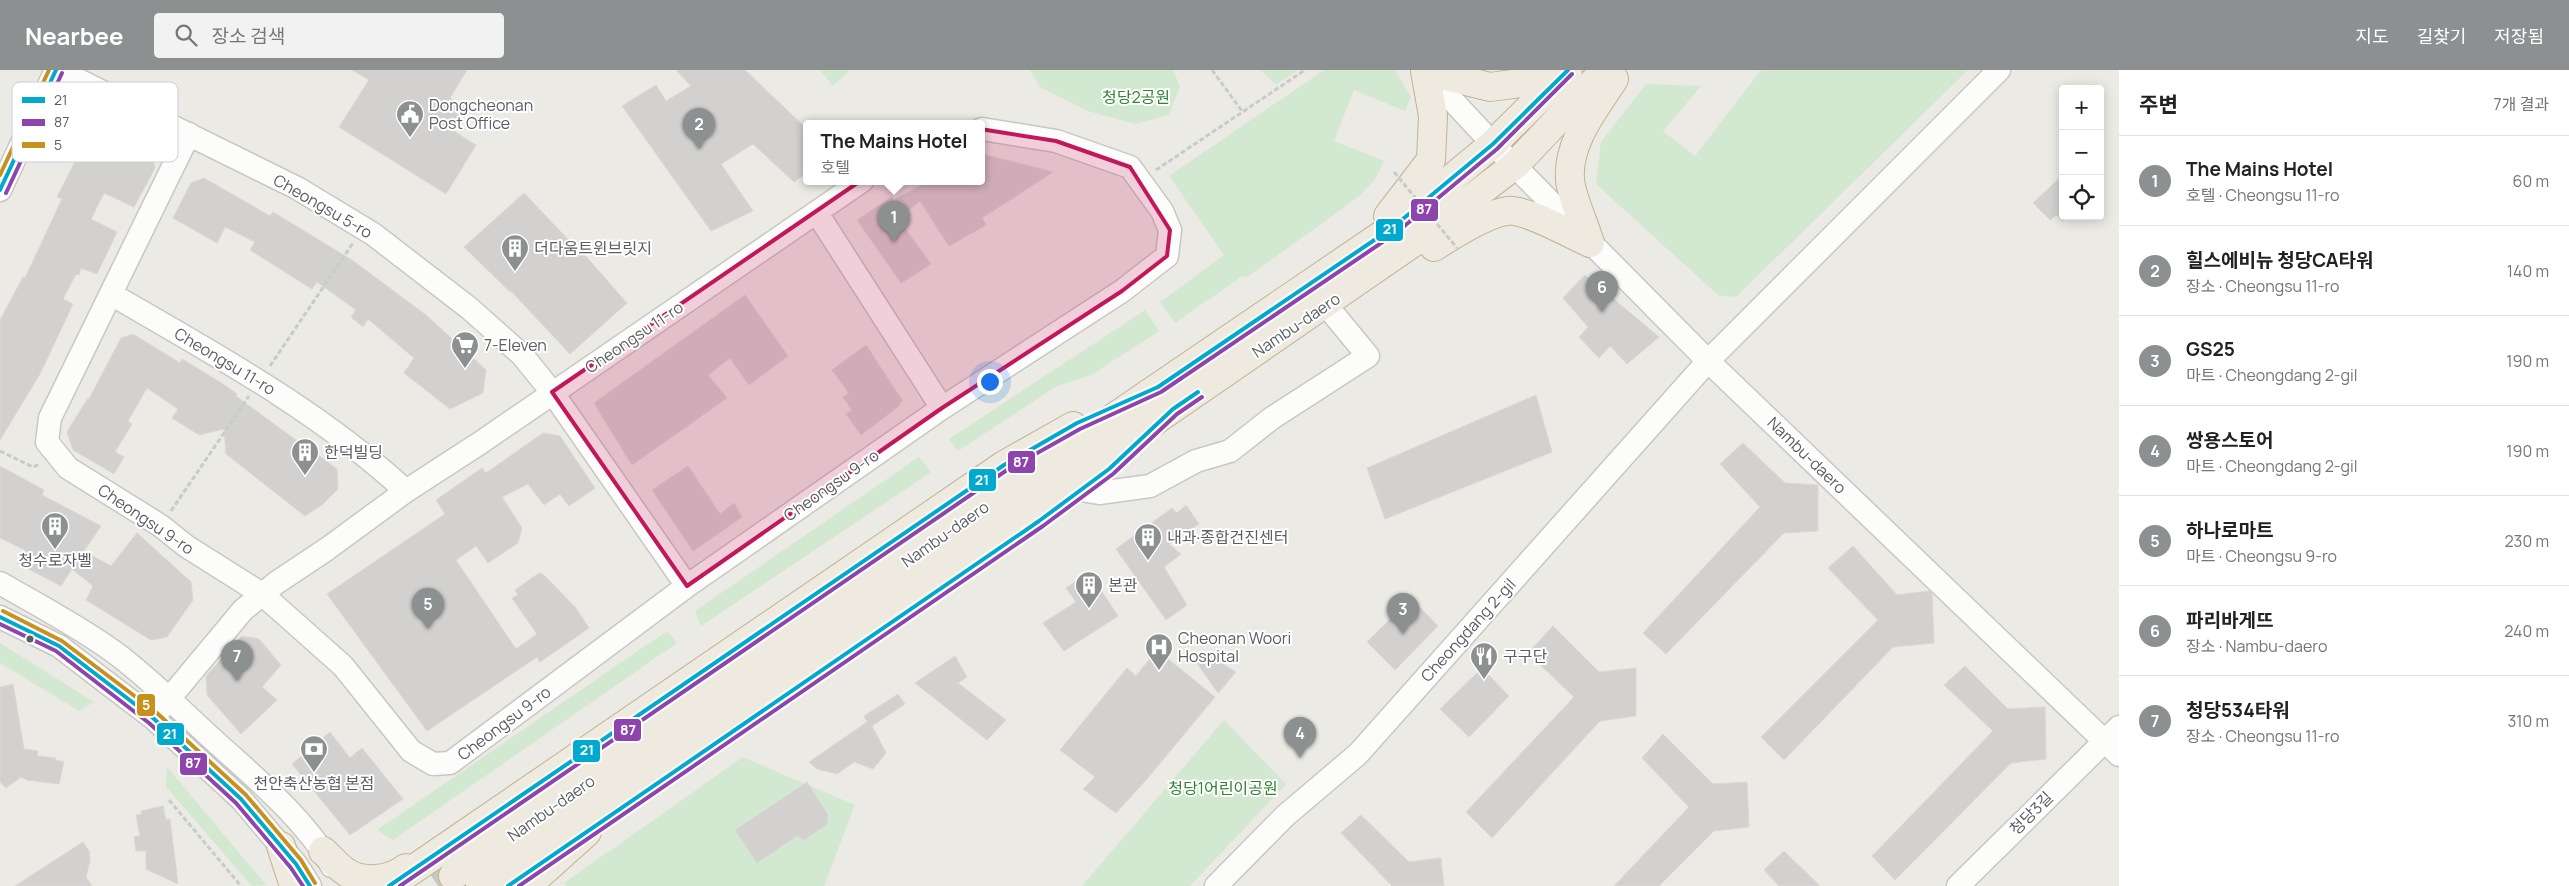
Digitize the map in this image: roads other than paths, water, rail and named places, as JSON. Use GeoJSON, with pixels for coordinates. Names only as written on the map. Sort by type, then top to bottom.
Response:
{"type":"FeatureCollection","features":[{"type":"Feature","properties":{"kind":"highway"},"geometry":{"type":"LineString","coordinates":[[1335,266],[1392,212],[1431,160],[1433,116],[1425,70],[1490,87],[1528,82],[1544,70]]}},
{"type":"Feature","properties":{"kind":"highway","name":"Nambu-daero"},"geometry":{"type":"LineString","coordinates":[[480,886],[1166,398],[1335,266],[1392,228],[1493,144],[1568,70]]}},
{"type":"Feature","properties":{"kind":"highway","name":"Nambu-daero"},"geometry":{"type":"LineString","coordinates":[[453,876],[1166,398],[1326,305],[1358,283],[1514,166],[1605,70]]}},
{"type":"Feature","properties":{"kind":"highway"},"geometry":{"type":"LineString","coordinates":[[1590,243],[1570,181],[1573,152],[1585,123],[1619,70]]}},
{"type":"Feature","properties":{"kind":"highway"},"geometry":{"type":"LineString","coordinates":[[1358,283],[1414,260],[1461,229],[1508,210],[1535,218],[1590,243]]}},
{"type":"Feature","properties":{"kind":"highway"},"geometry":{"type":"LineString","coordinates":[[508,886],[1040,521],[1108,469],[1166,398]]}},
{"type":"Feature","properties":{"kind":"highway"},"geometry":{"type":"LineString","coordinates":[[389,886],[1004,465],[1077,423],[1166,398]]}},
{"type":"Feature","properties":{"kind":"highway"},"geometry":{"type":"LineString","coordinates":[[527,886],[587,832]]}},
{"type":"Feature","properties":{"kind":"highway"},"geometry":{"type":"LineString","coordinates":[[281,846],[294,886]]}},
{"type":"Feature","properties":{"kind":"highway"},"geometry":{"type":"LineString","coordinates":[[323,851],[346,872],[355,877],[374,879],[399,874],[416,862],[447,846]]}},
{"type":"Feature","properties":{"kind":"highway"},"geometry":{"type":"LineString","coordinates":[[419,886],[422,876],[447,846]]}},
{"type":"Feature","properties":{"kind":"street","name":"Cheongsu 5-ro"},"geometry":{"type":"LineString","coordinates":[[57,70],[82,82]]}},
{"type":"Feature","properties":{"kind":"street"},"geometry":{"type":"LineString","coordinates":[[51,82],[57,70]]}},
{"type":"Feature","properties":{"kind":"street"},"geometry":{"type":"LineString","coordinates":[[1425,70],[1514,166]]}},
{"type":"Feature","properties":{"kind":"street","name":"Cheongdang 2-gil"},"geometry":{"type":"LineString","coordinates":[[1216,886],[1284,816],[1358,754],[1708,361],[1999,70]]}},
{"type":"Feature","properties":{"kind":"street","name":"Cheongsu 5-ro"},"geometry":{"type":"LineString","coordinates":[[178,129],[297,188],[374,234],[482,319],[522,355],[552,392],[687,586]]}},
{"type":"Feature","properties":{"kind":"street","name":"Cheongsu 9-ro"},"geometry":{"type":"LineString","coordinates":[[175,162],[50,418],[47,442],[56,456],[68,468],[161,526],[186,546],[262,594],[343,666],[411,751],[433,764],[450,763],[687,586],[942,408],[1122,291],[1168,256],[1170,230],[1162,211],[1141,180],[1130,168],[1056,141],[985,129]]}},
{"type":"Feature","properties":{"kind":"street","name":"Cheongsu 9-ro"},"geometry":{"type":"LineString","coordinates":[[178,157],[189,134]]}},
{"type":"Feature","properties":{"kind":"street"},"geometry":{"type":"LineString","coordinates":[[0,190],[13,162]]}},
{"type":"Feature","properties":{"kind":"street","name":"Nambu-daero"},"geometry":{"type":"LineString","coordinates":[[1514,166],[1708,361],[2114,741]]}},
{"type":"Feature","properties":{"kind":"street","name":"Cheongsu 11-ro"},"geometry":{"type":"LineString","coordinates":[[153,718],[243,610],[262,594],[406,491],[480,443],[856,185]]}},
{"type":"Feature","properties":{"kind":"street"},"geometry":{"type":"LineString","coordinates":[[816,213],[942,408]]}},
{"type":"Feature","properties":{"kind":"street","name":"Cheongsu 11-ro"},"geometry":{"type":"LineString","coordinates":[[111,294],[260,380],[367,455],[406,491]]}},
{"type":"Feature","properties":{"kind":"street"},"geometry":{"type":"LineString","coordinates":[[1081,490],[1099,493],[1150,486],[1196,461],[1230,451],[1272,418],[1368,356],[1326,305]]}},
{"type":"Feature","properties":{"kind":"street"},"geometry":{"type":"LineString","coordinates":[[0,584],[70,623],[114,652],[169,698],[265,786],[323,851],[344,886]]}},
{"type":"Feature","properties":{"kind":"street"},"geometry":{"type":"LineString","coordinates":[[0,616],[59,646],[153,718],[241,799],[281,846],[310,886]]}},
{"type":"Feature","properties":{"kind":"street","name":"청당3길"},"geometry":{"type":"LineString","coordinates":[[1958,886],[2114,741]]}},
{"type":"Feature","properties":{"kind":"tunnel"},"geometry":{"type":"LineString","coordinates":[[438,886],[453,876]]}},
{"type":"Feature","properties":{"kind":"place","name":"Dongcheonan Post Office"},"geometry":{"type":"Point","coordinates":[410,138]}},
{"type":"Feature","properties":{"kind":"place","name":"힐스에비뉴 청당CA타워"},"geometry":{"type":"Point","coordinates":[699,149]}},
{"type":"Feature","properties":{"kind":"place","name":"The Mains Hotel"},"geometry":{"type":"Point","coordinates":[894,242]}},
{"type":"Feature","properties":{"kind":"place","name":"더다움트윈브릿지"},"geometry":{"type":"Point","coordinates":[515,272]}},
{"type":"Feature","properties":{"kind":"place","name":"파리바게뜨"},"geometry":{"type":"Point","coordinates":[1602,312]}},
{"type":"Feature","properties":{"kind":"place","name":"7-Eleven"},"geometry":{"type":"Point","coordinates":[465,369]}},
{"type":"Feature","properties":{"kind":"place","name":"한덕빌딩"},"geometry":{"type":"Point","coordinates":[305,476]}},
{"type":"Feature","properties":{"kind":"place","name":"청수로자벨"},"geometry":{"type":"Point","coordinates":[55,550]}},
{"type":"Feature","properties":{"kind":"place","name":"내과·종합건진센터"},"geometry":{"type":"Point","coordinates":[1148,561]}},
{"type":"Feature","properties":{"kind":"place","name":"본관"},"geometry":{"type":"Point","coordinates":[1089,609]}},
{"type":"Feature","properties":{"kind":"place","name":"하나로마트"},"geometry":{"type":"Point","coordinates":[428,629]}},
{"type":"Feature","properties":{"kind":"place","name":"GS25"},"geometry":{"type":"Point","coordinates":[1403,634]}},
{"type":"Feature","properties":{"kind":"place","name":"Cheonan Woori Hospital"},"geometry":{"type":"Point","coordinates":[1159,671]}},
{"type":"Feature","properties":{"kind":"place","name":"구구단"},"geometry":{"type":"Point","coordinates":[1484,680]}},
{"type":"Feature","properties":{"kind":"place","name":"청당534타워"},"geometry":{"type":"Point","coordinates":[237,681]}},
{"type":"Feature","properties":{"kind":"place","name":"쌍용스토어"},"geometry":{"type":"Point","coordinates":[1300,758]}},
{"type":"Feature","properties":{"kind":"place","name":"천안축산농협 본점"},"geometry":{"type":"Point","coordinates":[314,773]}},
{"type":"Feature","properties":{"kind":"park label","name":"청당2공원"},"geometry":{"type":"Point","coordinates":[1136,97]}},
{"type":"Feature","properties":{"kind":"park label","name":"청당1어린이공원"},"geometry":{"type":"Point","coordinates":[1223,788]}}]}
